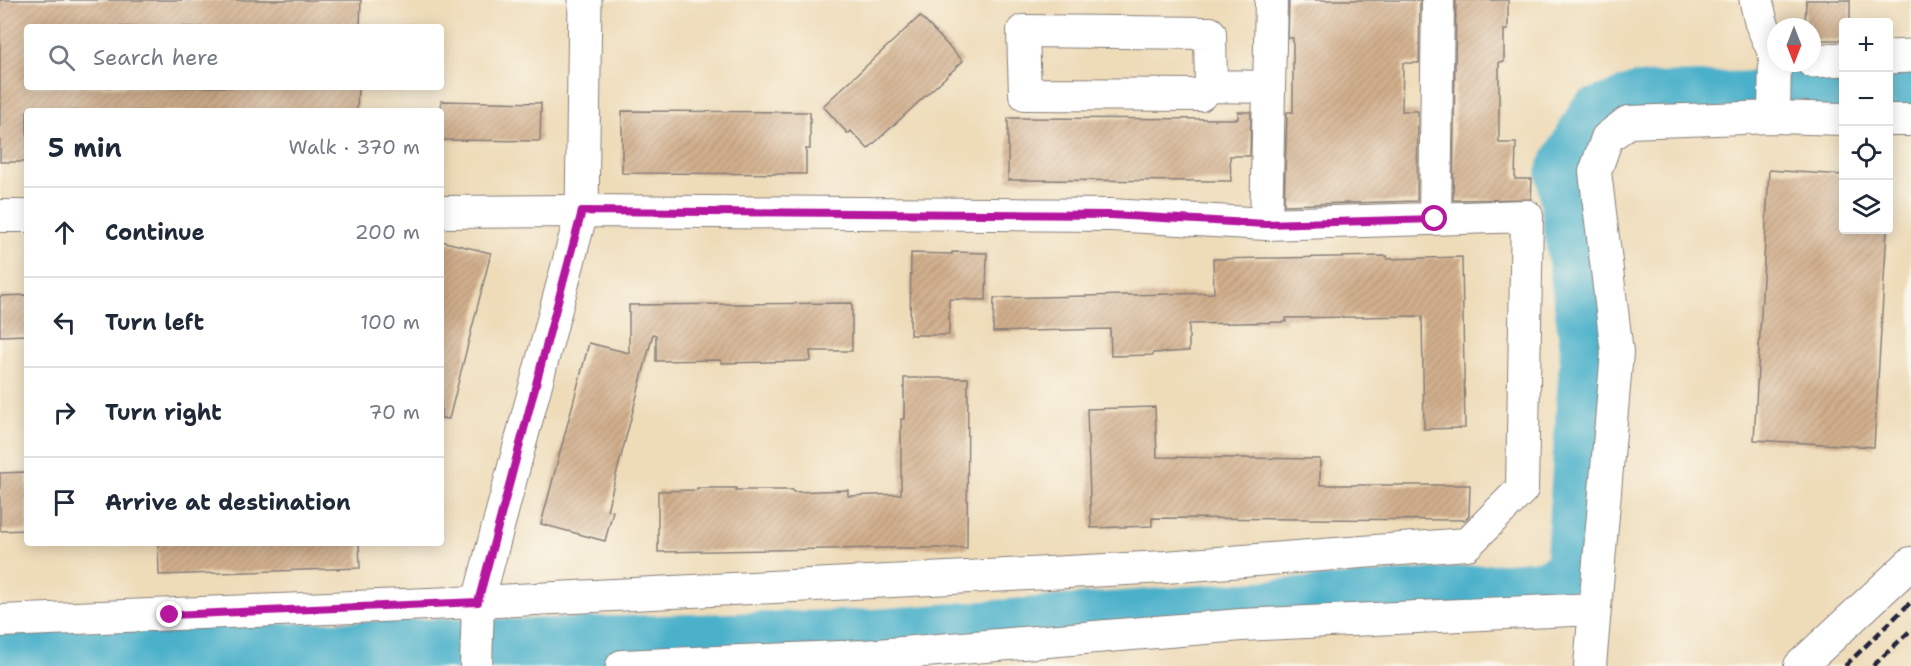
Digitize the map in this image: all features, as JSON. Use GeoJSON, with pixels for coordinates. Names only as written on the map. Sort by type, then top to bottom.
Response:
{"type":"FeatureCollection","features":[{"type":"Feature","properties":{"kind":"street"},"geometry":{"type":"LineString","coordinates":[[476,666],[478,602],[582,211],[585,0]]}},
{"type":"Feature","properties":{"kind":"street"},"geometry":{"type":"LineString","coordinates":[[1266,224],[1271,0]]}},
{"type":"Feature","properties":{"kind":"street"},"geometry":{"type":"LineString","coordinates":[[1435,219],[1438,0]]}},
{"type":"Feature","properties":{"kind":"street"},"geometry":{"type":"LineString","coordinates":[[1756,0],[1767,36]]}},
{"type":"Feature","properties":{"kind":"street"},"geometry":{"type":"LineString","coordinates":[[1211,86],[1210,33],[1023,31],[1025,94],[1200,95],[1211,86],[1269,87]]}},
{"type":"Feature","properties":{"kind":"street"},"geometry":{"type":"LineString","coordinates":[[1893,57],[1911,56]]}},
{"type":"Feature","properties":{"kind":"street"},"geometry":{"type":"LineString","coordinates":[[1821,60],[1839,59]]}},
{"type":"Feature","properties":{"kind":"street"},"geometry":{"type":"LineString","coordinates":[[1774,117],[1775,72]]}},
{"type":"Feature","properties":{"kind":"street"},"geometry":{"type":"LineString","coordinates":[[1590,666],[1617,351],[1595,172],[1607,138],[1628,122],[1774,117],[1839,118]]}},
{"type":"Feature","properties":{"kind":"street"},"geometry":{"type":"LineString","coordinates":[[1893,120],[1911,120]]}},
{"type":"Feature","properties":{"kind":"street"},"geometry":{"type":"LineString","coordinates":[[0,621],[478,602],[1165,567],[1467,544],[1522,489],[1527,216],[1266,224],[1111,215],[444,212]]}},
{"type":"Feature","properties":{"kind":"street"},"geometry":{"type":"LineString","coordinates":[[0,216],[24,216]]}},
{"type":"Feature","properties":{"kind":"street"},"geometry":{"type":"LineString","coordinates":[[1800,666],[1911,563]]}},
{"type":"Feature","properties":{"kind":"street"},"geometry":{"type":"LineString","coordinates":[[622,666],[865,656],[1241,625],[1595,609]]}},
{"type":"Feature","properties":{"kind":"building"},"geometry":{"type":"Polygon","coordinates":[[[0,0],[361,0],[360,24],[24,24],[24,90],[358,90],[357,108],[24,108],[24,162],[0,162],[0,0]]]}},
{"type":"Feature","properties":{"kind":"building"},"geometry":{"type":"Polygon","coordinates":[[[1289,0],[1420,0],[1419,63],[1403,63],[1402,111],[1418,111],[1417,201],[1284,205],[1287,112],[1293,112],[1293,38],[1288,38],[1289,0]]]}},
{"type":"Feature","properties":{"kind":"building"},"geometry":{"type":"Polygon","coordinates":[[[1456,0],[1508,0],[1508,30],[1504,30],[1504,62],[1499,62],[1499,143],[1516,143],[1515,179],[1532,179],[1531,199],[1453,200],[1456,0]]]}},
{"type":"Feature","properties":{"kind":"building"},"geometry":{"type":"Polygon","coordinates":[[[1806,0],[1850,0],[1850,18],[1839,18],[1839,40],[1821,40],[1821,18],[1805,18],[1806,0]]]}},
{"type":"Feature","properties":{"kind":"building"},"geometry":{"type":"Polygon","coordinates":[[[920,16],[963,61],[868,149],[851,131],[848,134],[823,106],[920,16]]]}},
{"type":"Feature","properties":{"kind":"building"},"geometry":{"type":"Polygon","coordinates":[[[441,101],[541,103],[540,141],[444,140],[444,108],[441,108],[441,101]]]}},
{"type":"Feature","properties":{"kind":"building"},"geometry":{"type":"Polygon","coordinates":[[[622,111],[810,112],[810,149],[806,149],[806,174],[622,173],[622,111]]]}},
{"type":"Feature","properties":{"kind":"building"},"geometry":{"type":"Polygon","coordinates":[[[1238,112],[1251,112],[1250,156],[1230,156],[1231,181],[1008,180],[1008,118],[1238,119],[1238,112]]]}},
{"type":"Feature","properties":{"kind":"building"},"geometry":{"type":"Polygon","coordinates":[[[1769,170],[1839,175],[1839,234],[1887,234],[1874,447],[1754,440],[1769,170]]]}},
{"type":"Feature","properties":{"kind":"building"},"geometry":{"type":"Polygon","coordinates":[[[444,242],[491,253],[449,419],[444,418],[444,242]]]}},
{"type":"Feature","properties":{"kind":"building"},"geometry":{"type":"Polygon","coordinates":[[[952,252],[987,253],[986,300],[949,299],[949,335],[910,335],[911,253],[952,254],[952,252]]]}},
{"type":"Feature","properties":{"kind":"building"},"geometry":{"type":"Polygon","coordinates":[[[1387,256],[1387,259],[1462,257],[1465,428],[1424,429],[1422,316],[1286,318],[1286,322],[1189,324],[1189,351],[1153,353],[1153,355],[1111,356],[1110,329],[993,332],[994,298],[1214,293],[1213,259],[1387,256]]]}},
{"type":"Feature","properties":{"kind":"building"},"geometry":{"type":"Polygon","coordinates":[[[24,295],[24,335],[0,336],[0,296],[24,295]]]}},
{"type":"Feature","properties":{"kind":"building"},"geometry":{"type":"Polygon","coordinates":[[[852,303],[852,351],[810,351],[811,361],[721,363],[721,360],[656,361],[656,335],[653,334],[607,510],[613,511],[605,541],[541,524],[589,343],[629,353],[629,305],[852,303]]]}},
{"type":"Feature","properties":{"kind":"building"},"geometry":{"type":"Polygon","coordinates":[[[904,378],[968,378],[967,548],[658,552],[658,491],[736,488],[736,490],[793,490],[793,492],[848,490],[848,496],[901,494],[901,419],[904,419],[904,378]]]}},
{"type":"Feature","properties":{"kind":"building"},"geometry":{"type":"Polygon","coordinates":[[[1155,407],[1157,457],[1320,459],[1320,485],[1470,485],[1469,516],[1465,520],[1152,518],[1152,526],[1091,528],[1087,409],[1155,407]]]}},
{"type":"Feature","properties":{"kind":"building"},"geometry":{"type":"Polygon","coordinates":[[[24,472],[24,530],[0,531],[0,473],[24,472]]]}},
{"type":"Feature","properties":{"kind":"building"},"geometry":{"type":"Polygon","coordinates":[[[158,546],[359,546],[360,568],[159,575],[158,546]]]}},
{"type":"Feature","properties":{"kind":"waterway"},"geometry":{"type":"LineString","coordinates":[[1893,85],[1911,83]]}},
{"type":"Feature","properties":{"kind":"waterway"},"geometry":{"type":"LineString","coordinates":[[0,657],[455,643],[515,644],[873,634],[1546,585],[1570,571],[1585,348],[1561,172],[1593,114],[1637,98],[1786,96],[1839,91]]}},
{"type":"Feature","properties":{"kind":"waterway"},"geometry":{"type":"LineString","coordinates":[[455,643],[455,666]]}},
{"type":"Feature","properties":{"kind":"railway"},"geometry":{"type":"LineString","coordinates":[[1845,666],[1911,602]]}},
{"type":"Feature","properties":{"kind":"railway"},"geometry":{"type":"LineString","coordinates":[[1873,666],[1911,630]]}},
{"type":"Feature","properties":{"kind":"route"},"geometry":{"type":"LineString","coordinates":[[170,615],[478,602],[582,211],[1111,215],[1266,224],[1435,219]]}}]}
